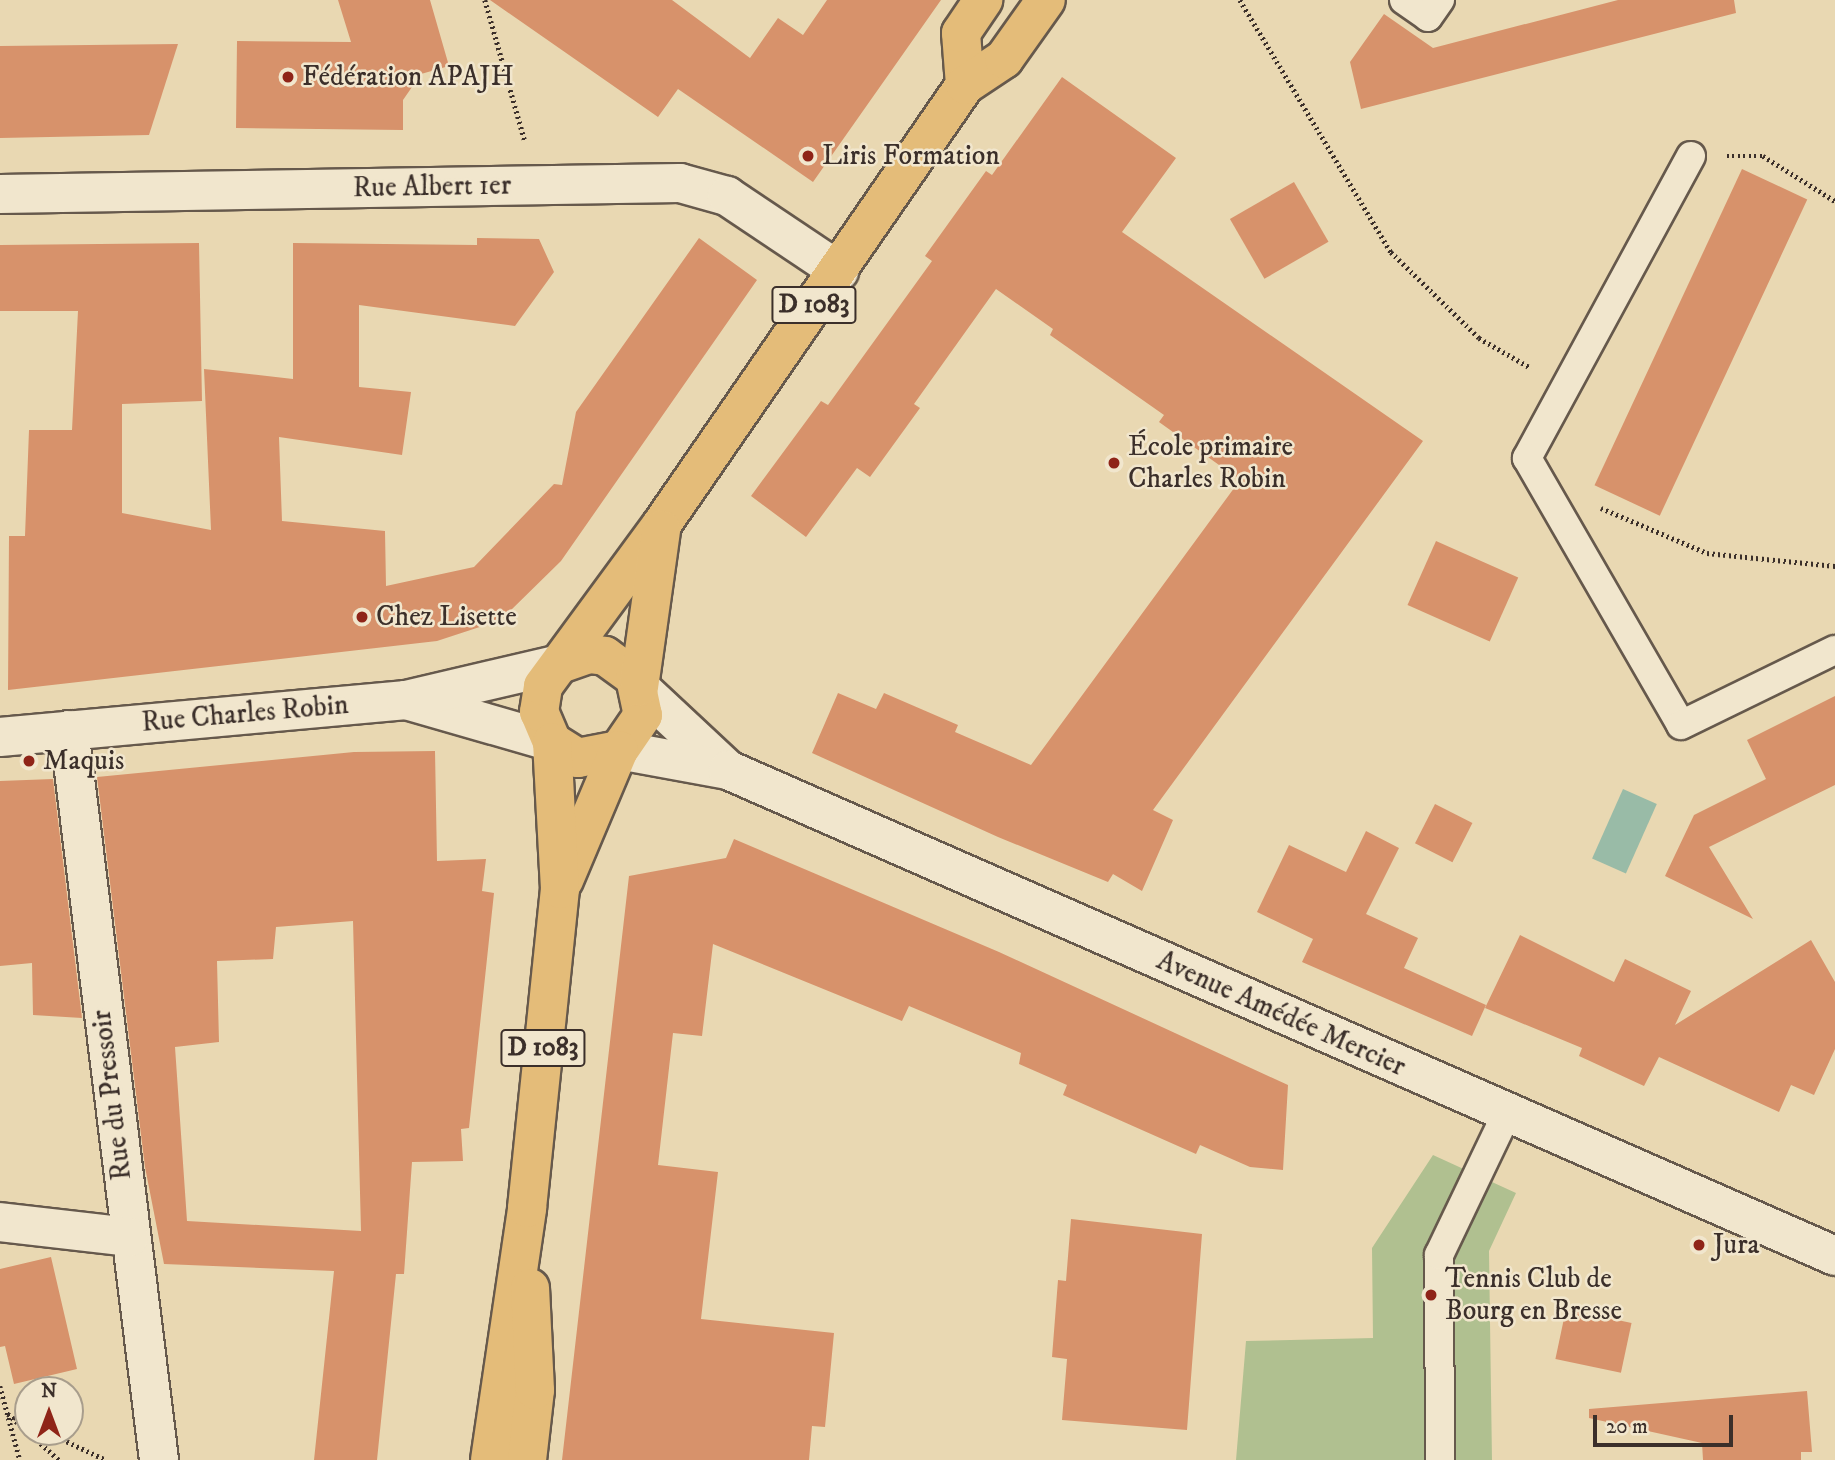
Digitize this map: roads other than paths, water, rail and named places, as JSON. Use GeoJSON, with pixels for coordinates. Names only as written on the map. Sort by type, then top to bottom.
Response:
{"type":"FeatureCollection","features":[{"type":"Feature","properties":{"kind":"main road"},"geometry":{"type":"LineString","coordinates":[[965,85],[961,33],[983,0]]}},
{"type":"Feature","properties":{"kind":"main road","name":"D 1083"},"geometry":{"type":"LineString","coordinates":[[490,1460],[527,1208],[560,889],[552,742],[542,725],[539,699],[839,271],[965,85],[1004,59],[1046,0]]}},
{"type":"Feature","properties":{"kind":"main road","name":"D 1083"},"geometry":{"type":"LineString","coordinates":[[560,889],[619,750],[643,715],[639,687],[662,524]]}},
{"type":"Feature","properties":{"kind":"main road"},"geometry":{"type":"LineString","coordinates":[[561,664],[589,654],[604,656],[628,670],[639,687]]}},
{"type":"Feature","properties":{"kind":"main road"},"geometry":{"type":"LineString","coordinates":[[552,742],[578,758],[619,750]]}},
{"type":"Feature","properties":{"kind":"main road","name":"D 1083"},"geometry":{"type":"LineString","coordinates":[[527,1208],[535,1390],[527,1460]]}},
{"type":"Feature","properties":{"kind":"street","name":"Rue Albert 1er"},"geometry":{"type":"LineString","coordinates":[[0,194],[680,183],[727,196],[839,271]]}},
{"type":"Feature","properties":{"kind":"street"},"geometry":{"type":"LineString","coordinates":[[406,700],[561,664]]}},
{"type":"Feature","properties":{"kind":"street"},"geometry":{"type":"LineString","coordinates":[[639,687],[728,770]]}},
{"type":"Feature","properties":{"kind":"street"},"geometry":{"type":"LineString","coordinates":[[406,700],[552,742]]}},
{"type":"Feature","properties":{"kind":"street","name":"Rue Charles Robin"},"geometry":{"type":"LineString","coordinates":[[0,737],[406,700]]}},
{"type":"Feature","properties":{"kind":"street","name":"Rue du Pressoir"},"geometry":{"type":"LineString","coordinates":[[69,730],[129,1237],[159,1460]]}},
{"type":"Feature","properties":{"kind":"street"},"geometry":{"type":"LineString","coordinates":[[619,750],[728,770]]}},
{"type":"Feature","properties":{"kind":"street","name":"Avenue Amédée Mercier"},"geometry":{"type":"LineString","coordinates":[[728,770],[1507,1113],[1828,1245]]}},
{"type":"Feature","properties":{"kind":"street"},"geometry":{"type":"LineString","coordinates":[[0,1222],[129,1237]]}},
{"type":"Feature","properties":{"kind":"lane"},"geometry":{"type":"LineString","coordinates":[[1404,0],[1428,17],[1440,0]]}},
{"type":"Feature","properties":{"kind":"lane"},"geometry":{"type":"LineString","coordinates":[[1691,156],[1527,458],[1681,725],[1835,650]]}},
{"type":"Feature","properties":{"kind":"lane"},"geometry":{"type":"LineString","coordinates":[[1440,1460],[1439,1255],[1507,1113]]}},
{"type":"Feature","properties":{"kind":"place","name":"Fédération APAJH"},"geometry":{"type":"Point","coordinates":[288,77]}},
{"type":"Feature","properties":{"kind":"place","name":"Liris Formation"},"geometry":{"type":"Point","coordinates":[808,156]}},
{"type":"Feature","properties":{"kind":"place","name":"École primaire Charles Robin"},"geometry":{"type":"Point","coordinates":[1114,463]}},
{"type":"Feature","properties":{"kind":"place","name":"Chez Lisette"},"geometry":{"type":"Point","coordinates":[362,617]}},
{"type":"Feature","properties":{"kind":"place","name":"Maquis"},"geometry":{"type":"Point","coordinates":[29,761]}},
{"type":"Feature","properties":{"kind":"place","name":"Jura"},"geometry":{"type":"Point","coordinates":[1699,1245]}},
{"type":"Feature","properties":{"kind":"place","name":"Tennis Club de Bourg en Bresse"},"geometry":{"type":"Point","coordinates":[1431,1295]}}]}
